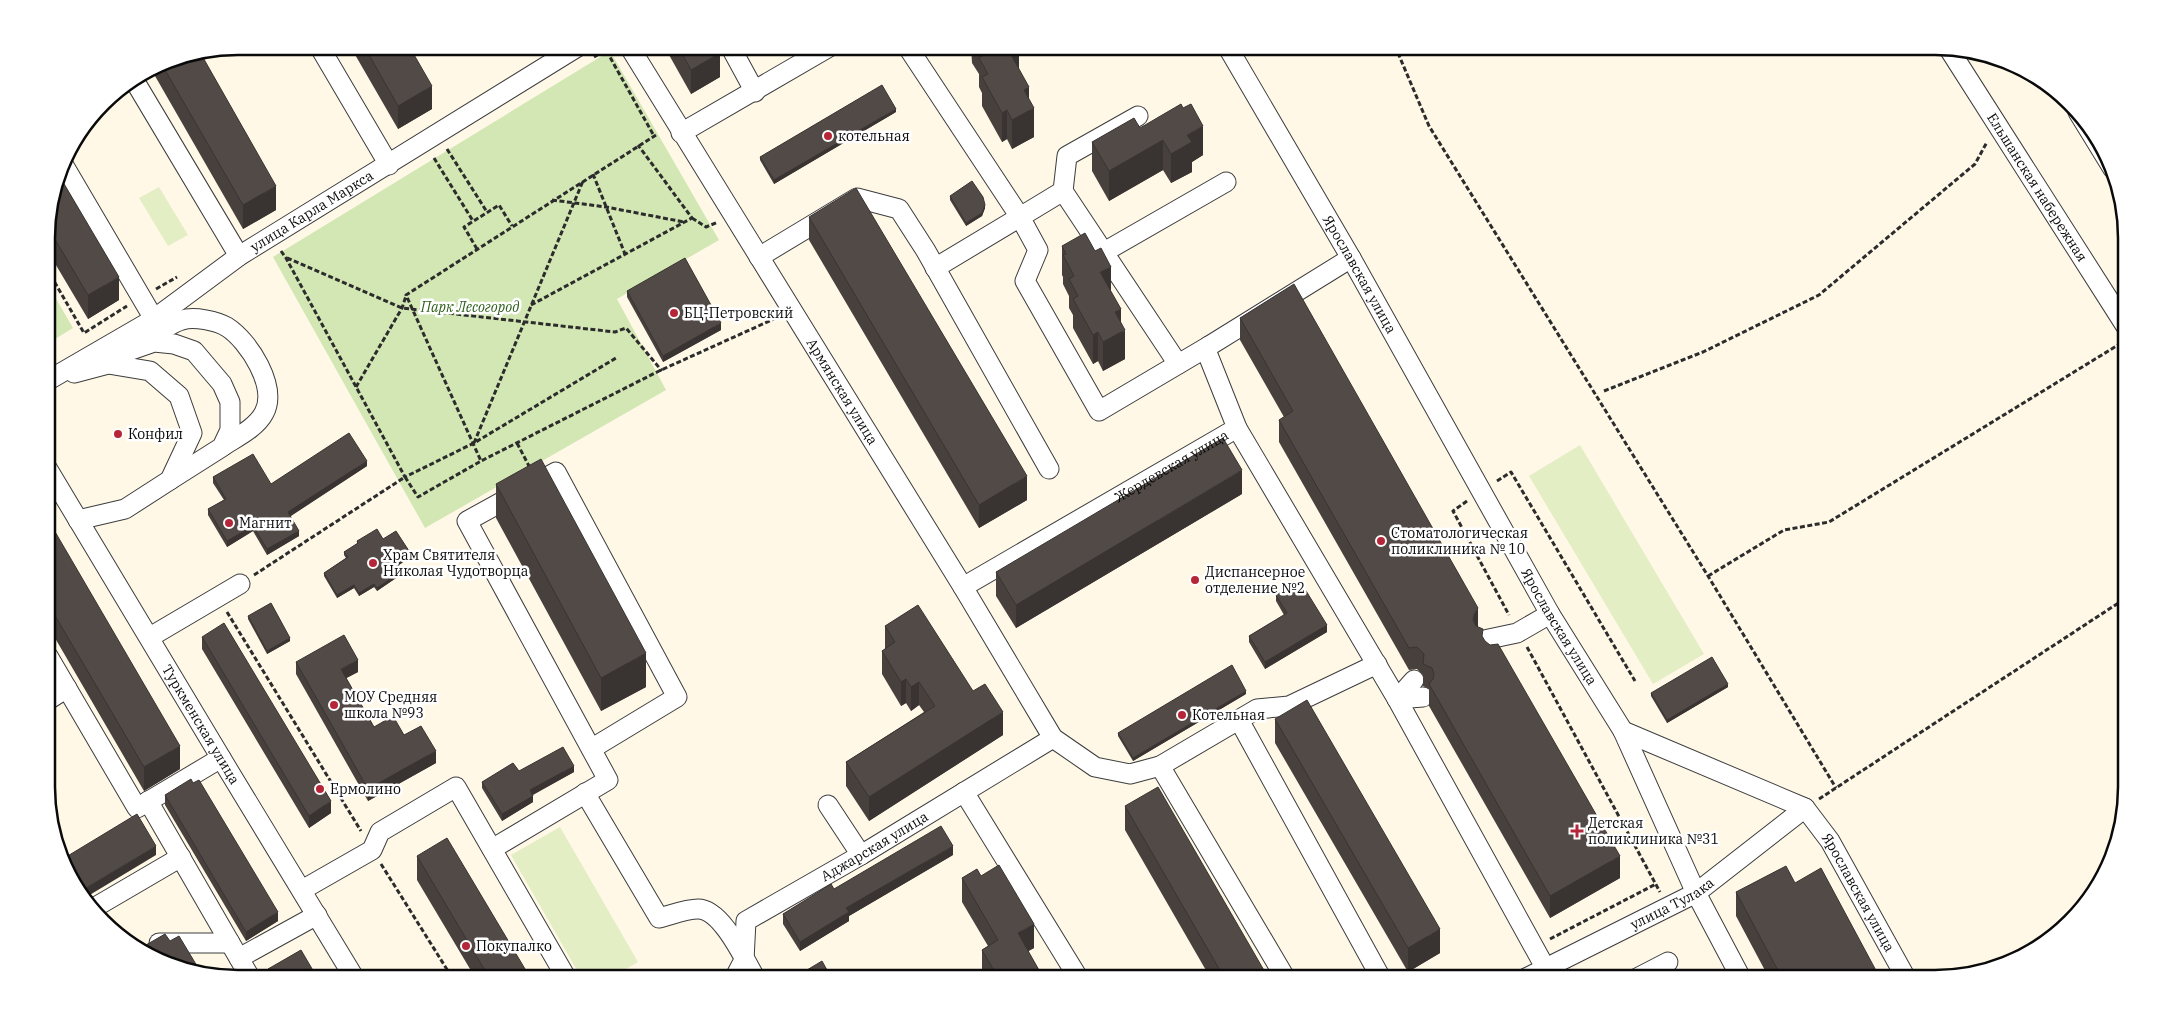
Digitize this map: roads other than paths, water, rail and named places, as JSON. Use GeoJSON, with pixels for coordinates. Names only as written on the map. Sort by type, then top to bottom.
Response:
{"type":"FeatureCollection","features":[{"type":"Feature","properties":{"kind":"street"},"geometry":{"type":"LineString","coordinates":[[324,55],[389,165]]}},
{"type":"Feature","properties":{"kind":"street","name":"улица Карла Маркса"},"geometry":{"type":"LineString","coordinates":[[55,376],[154,319],[239,256],[565,55]]}},
{"type":"Feature","properties":{"kind":"street","name":"Армянская улица"},"geometry":{"type":"LineString","coordinates":[[634,55],[963,587],[1053,738]]}},
{"type":"Feature","properties":{"kind":"street"},"geometry":{"type":"LineString","coordinates":[[735,55],[755,92]]}},
{"type":"Feature","properties":{"kind":"street"},"geometry":{"type":"LineString","coordinates":[[681,132],[755,92],[816,55]]}},
{"type":"Feature","properties":{"kind":"street"},"geometry":{"type":"LineString","coordinates":[[913,55],[1020,217],[1038,250],[1025,281],[1099,411],[1209,346],[1351,258]]}},
{"type":"Feature","properties":{"kind":"street","name":"Ярославская улица"},"geometry":{"type":"LineString","coordinates":[[1232,55],[1351,258],[1550,614],[1623,731],[1805,808],[1830,841],[1902,970]]}},
{"type":"Feature","properties":{"kind":"street","name":"Ельшанская набережная"},"geometry":{"type":"LineString","coordinates":[[1954,56],[2118,312]]}},
{"type":"Feature","properties":{"kind":"street"},"geometry":{"type":"LineString","coordinates":[[137,85],[239,256]]}},
{"type":"Feature","properties":{"kind":"street"},"geometry":{"type":"LineString","coordinates":[[1138,116],[1067,156],[1064,190],[1178,364]]}},
{"type":"Feature","properties":{"kind":"street"},"geometry":{"type":"LineString","coordinates":[[68,172],[154,319]]}},
{"type":"Feature","properties":{"kind":"street"},"geometry":{"type":"LineString","coordinates":[[1104,252],[1226,182]]}},
{"type":"Feature","properties":{"kind":"street"},"geometry":{"type":"LineString","coordinates":[[935,268],[1064,190]]}},
{"type":"Feature","properties":{"kind":"street"},"geometry":{"type":"LineString","coordinates":[[759,257],[857,198],[899,209],[926,251],[1049,469]]}},
{"type":"Feature","properties":{"kind":"street"},"geometry":{"type":"LineString","coordinates":[[55,378],[108,364],[183,319],[211,322],[226,327],[237,336],[257,362],[265,378],[268,395],[265,412],[254,425],[222,447],[125,509],[78,520]]}},
{"type":"Feature","properties":{"kind":"street"},"geometry":{"type":"LineString","coordinates":[[130,350],[154,342],[174,344],[194,351],[222,384],[230,402],[230,430],[222,447]]}},
{"type":"Feature","properties":{"kind":"street","name":"Жердевская улица"},"geometry":{"type":"LineString","coordinates":[[963,587],[1237,428],[1206,350],[1209,346]]}},
{"type":"Feature","properties":{"kind":"street"},"geometry":{"type":"LineString","coordinates":[[108,364],[150,371],[179,396],[192,433],[170,480]]}},
{"type":"Feature","properties":{"kind":"street"},"geometry":{"type":"LineString","coordinates":[[1237,428],[1377,664],[1546,968]]}},
{"type":"Feature","properties":{"kind":"street"},"geometry":{"type":"LineString","coordinates":[[492,849],[608,780],[591,749],[467,521],[556,472],[677,697],[591,749]]}},
{"type":"Feature","properties":{"kind":"street","name":"Туркменская улица"},"geometry":{"type":"LineString","coordinates":[[55,481],[350,970]]}},
{"type":"Feature","properties":{"kind":"street"},"geometry":{"type":"LineString","coordinates":[[150,637],[240,584]]}},
{"type":"Feature","properties":{"kind":"street"},"geometry":{"type":"LineString","coordinates":[[1488,648],[1550,614]]}},
{"type":"Feature","properties":{"kind":"street"},"geometry":{"type":"LineString","coordinates":[[1053,738],[1095,767],[1130,774],[1160,766],[1257,709],[1289,706],[1377,664]]}},
{"type":"Feature","properties":{"kind":"street"},"geometry":{"type":"LineString","coordinates":[[55,668],[138,808],[221,758]]}},
{"type":"Feature","properties":{"kind":"street"},"geometry":{"type":"LineString","coordinates":[[55,695],[66,688]]}},
{"type":"Feature","properties":{"kind":"street"},"geometry":{"type":"LineString","coordinates":[[1397,699],[1419,688]]}},
{"type":"Feature","properties":{"kind":"street"},"geometry":{"type":"LineString","coordinates":[[1239,720],[1377,970]]}},
{"type":"Feature","properties":{"kind":"street"},"geometry":{"type":"LineString","coordinates":[[1623,731],[1696,892],[1738,970]]}},
{"type":"Feature","properties":{"kind":"street","name":"Аджарская улица"},"geometry":{"type":"LineString","coordinates":[[739,970],[744,960],[746,920],[860,855],[1053,738]]}},
{"type":"Feature","properties":{"kind":"street"},"geometry":{"type":"LineString","coordinates":[[1160,766],[1281,970]]}},
{"type":"Feature","properties":{"kind":"street"},"geometry":{"type":"LineString","coordinates":[[302,890],[372,850],[380,832],[456,787],[562,970]]}},
{"type":"Feature","properties":{"kind":"street"},"geometry":{"type":"LineString","coordinates":[[964,792],[1074,970]]}},
{"type":"Feature","properties":{"kind":"street"},"geometry":{"type":"LineString","coordinates":[[585,793],[659,918],[697,909],[710,911],[719,919],[750,970]]}},
{"type":"Feature","properties":{"kind":"street"},"geometry":{"type":"LineString","coordinates":[[148,801],[246,970]]}},
{"type":"Feature","properties":{"kind":"street"},"geometry":{"type":"LineString","coordinates":[[828,805],[860,855]]}},
{"type":"Feature","properties":{"kind":"street","name":"улица Тулака"},"geometry":{"type":"LineString","coordinates":[[1542,970],[1669,908],[1696,892],[1805,808]]}},
{"type":"Feature","properties":{"kind":"street"},"geometry":{"type":"LineString","coordinates":[[98,905],[181,857]]}},
{"type":"Feature","properties":{"kind":"street"},"geometry":{"type":"LineString","coordinates":[[151,948],[158,943],[235,951],[317,915]]}},
{"type":"Feature","properties":{"kind":"street"},"geometry":{"type":"LineString","coordinates":[[1653,970],[1668,962]]}},
{"type":"Feature","properties":{"kind":"place","name":"котельная"},"geometry":{"type":"Point","coordinates":[828,136]}},
{"type":"Feature","properties":{"kind":"place","name":"БЦ-Петровский"},"geometry":{"type":"Point","coordinates":[674,313]}},
{"type":"Feature","properties":{"kind":"place","name":"Конфил"},"geometry":{"type":"Point","coordinates":[118,434]}},
{"type":"Feature","properties":{"kind":"place","name":"Магнит"},"geometry":{"type":"Point","coordinates":[229,523]}},
{"type":"Feature","properties":{"kind":"place","name":"Стоматологическая поликлиника № 10"},"geometry":{"type":"Point","coordinates":[1381,541]}},
{"type":"Feature","properties":{"kind":"place","name":"Храм Святителя Николая Чудотворца"},"geometry":{"type":"Point","coordinates":[373,563]}},
{"type":"Feature","properties":{"kind":"place","name":"Диспансерное отделение №2"},"geometry":{"type":"Point","coordinates":[1195,580]}},
{"type":"Feature","properties":{"kind":"place","name":"МОУ Средняя школа №93"},"geometry":{"type":"Point","coordinates":[334,705]}},
{"type":"Feature","properties":{"kind":"place","name":"Котельная"},"geometry":{"type":"Point","coordinates":[1182,715]}},
{"type":"Feature","properties":{"kind":"place","name":"Ермолино"},"geometry":{"type":"Point","coordinates":[320,789]}},
{"type":"Feature","properties":{"kind":"place","name":"Детская поликлиника №31"},"geometry":{"type":"Point","coordinates":[1577,831]}},
{"type":"Feature","properties":{"kind":"place","name":"Покупалко"},"geometry":{"type":"Point","coordinates":[466,946]}},
{"type":"Feature","properties":{"kind":"park label","name":"Парк Лесогород"},"geometry":{"type":"Point","coordinates":[470,307]}}]}
